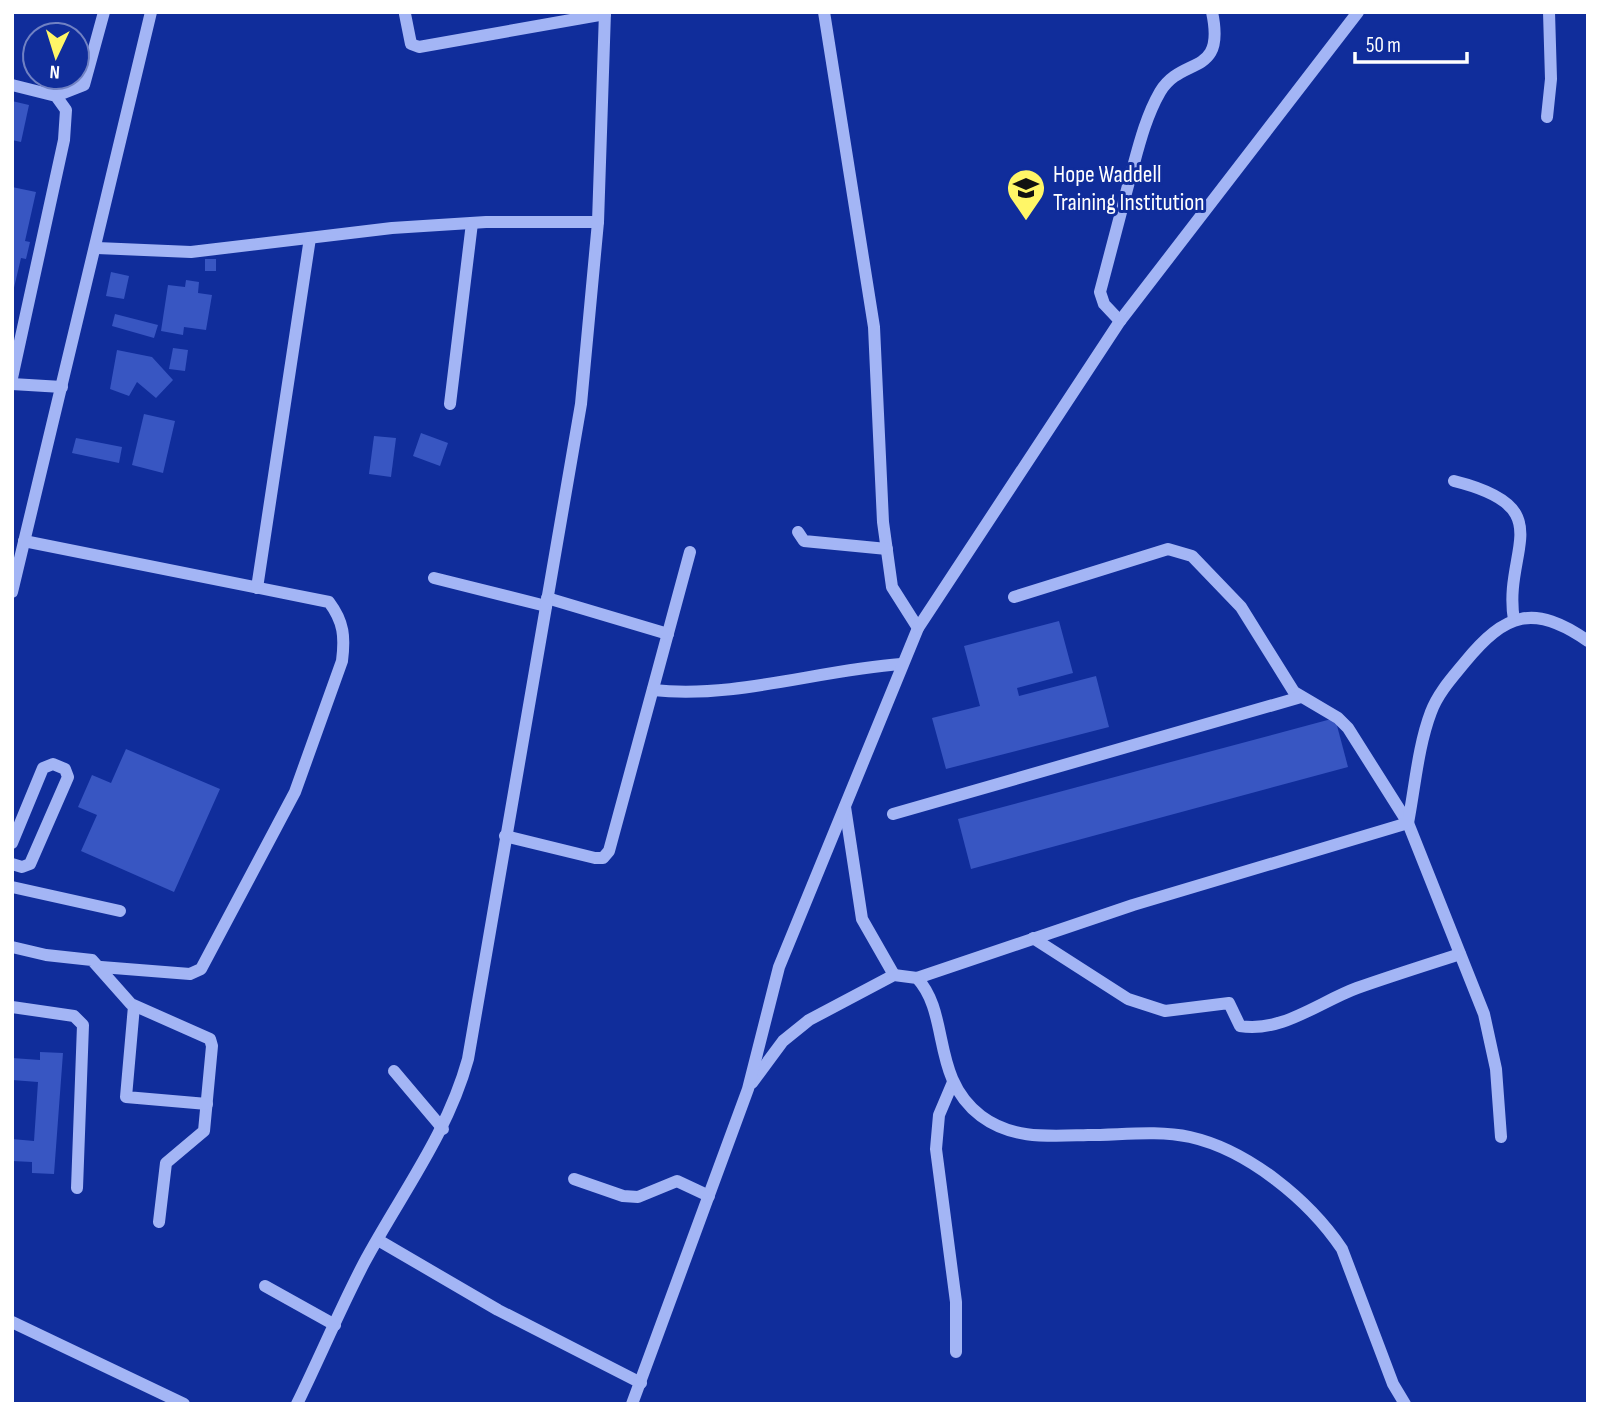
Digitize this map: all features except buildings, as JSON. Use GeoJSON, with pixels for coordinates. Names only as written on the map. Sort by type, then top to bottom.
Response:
{"type":"FeatureCollection","features":[{"type":"Feature","properties":{"kind":"street"},"geometry":{"type":"LineString","coordinates":[[12,85],[56,96],[84,85],[104,12]]}},
{"type":"Feature","properties":{"kind":"street"},"geometry":{"type":"LineString","coordinates":[[12,592],[97,247],[151,12]]}},
{"type":"Feature","properties":{"kind":"street"},"geometry":{"type":"LineString","coordinates":[[824,12],[874,327],[887,549],[892,587],[918,628]]}},
{"type":"Feature","properties":{"kind":"street"},"geometry":{"type":"LineString","coordinates":[[1120,321],[1104,304],[1100,292],[1142,135],[1161,91],[1176,75],[1204,62],[1213,48],[1212,12]]}},
{"type":"Feature","properties":{"kind":"street"},"geometry":{"type":"LineString","coordinates":[[632,1404],[748,1089],[779,967],[918,628],[1120,321],[1358,12]]}},
{"type":"Feature","properties":{"kind":"street"},"geometry":{"type":"LineString","coordinates":[[1547,117],[1552,79],[1549,12]]}},
{"type":"Feature","properties":{"kind":"street"},"geometry":{"type":"LineString","coordinates":[[298,1404],[378,1240],[443,1129],[468,1059],[581,404],[598,222],[605,13],[419,47],[411,44],[405,14]]}},
{"type":"Feature","properties":{"kind":"street"},"geometry":{"type":"LineString","coordinates":[[12,378],[64,140],[66,110],[56,96]]}},
{"type":"Feature","properties":{"kind":"street"},"geometry":{"type":"LineString","coordinates":[[97,247],[191,252],[472,223],[598,222]]}},
{"type":"Feature","properties":{"kind":"street"},"geometry":{"type":"LineString","coordinates":[[450,404],[472,223]]}},
{"type":"Feature","properties":{"kind":"street"},"geometry":{"type":"LineString","coordinates":[[257,588],[310,238]]}},
{"type":"Feature","properties":{"kind":"street"},"geometry":{"type":"LineString","coordinates":[[12,384],[62,387]]}},
{"type":"Feature","properties":{"kind":"street"},"geometry":{"type":"LineString","coordinates":[[1454,481],[1499,497],[1521,523],[1521,550],[1511,602],[1514,620]]}},
{"type":"Feature","properties":{"kind":"street"},"geometry":{"type":"LineString","coordinates":[[798,532],[804,541],[887,549]]}},
{"type":"Feature","properties":{"kind":"street"},"geometry":{"type":"LineString","coordinates":[[24,541],[328,603],[341,618],[345,640],[342,661],[295,792],[201,969],[190,974],[101,967]]}},
{"type":"Feature","properties":{"kind":"street"},"geometry":{"type":"LineString","coordinates":[[1014,597],[1168,549],[1182,550],[1192,556],[1241,607],[1283,680],[1301,697],[1338,718],[1355,736],[1408,823],[1484,1014],[1496,1069],[1501,1137]]}},
{"type":"Feature","properties":{"kind":"street"},"geometry":{"type":"LineString","coordinates":[[505,836],[603,858],[609,851],[690,552]]}},
{"type":"Feature","properties":{"kind":"street"},"geometry":{"type":"LineString","coordinates":[[434,578],[546,602],[668,634]]}},
{"type":"Feature","properties":{"kind":"street"},"geometry":{"type":"LineString","coordinates":[[1408,823],[1431,711],[1444,687],[1483,639],[1514,620],[1543,617],[1562,623],[1588,641]]}},
{"type":"Feature","properties":{"kind":"street"},"geometry":{"type":"LineString","coordinates":[[653,690],[678,693],[724,691],[851,667],[901,664]]}},
{"type":"Feature","properties":{"kind":"street"},"geometry":{"type":"LineString","coordinates":[[893,814],[1301,697]]}},
{"type":"Feature","properties":{"kind":"street"},"geometry":{"type":"LineString","coordinates":[[12,843],[43,768],[52,764],[65,769],[68,777],[30,864],[17,866],[14,887],[120,911]]}},
{"type":"Feature","properties":{"kind":"street"},"geometry":{"type":"LineString","coordinates":[[845,806],[862,919],[894,975]]}},
{"type":"Feature","properties":{"kind":"street"},"geometry":{"type":"LineString","coordinates":[[748,1089],[783,1041],[810,1020],[894,975],[918,978],[1133,905],[1408,823]]}},
{"type":"Feature","properties":{"kind":"street"},"geometry":{"type":"LineString","coordinates":[[1033,938],[1128,999],[1165,1011],[1229,1003],[1240,1026],[1251,1028],[1274,1026],[1354,989],[1461,954]]}},
{"type":"Feature","properties":{"kind":"street"},"geometry":{"type":"LineString","coordinates":[[12,947],[46,955],[92,960],[101,967],[122,997],[134,1006],[210,1039],[212,1046],[202,1135],[170,1158],[164,1167],[159,1222]]}},
{"type":"Feature","properties":{"kind":"street"},"geometry":{"type":"LineString","coordinates":[[918,978],[932,1006],[944,1062],[953,1082],[980,1115],[1016,1133],[1035,1137],[1154,1134],[1188,1136],[1212,1143],[1253,1164],[1303,1204],[1329,1230],[1342,1249],[1393,1384],[1405,1404]]}},
{"type":"Feature","properties":{"kind":"street"},"geometry":{"type":"LineString","coordinates":[[134,1006],[126,1097],[207,1104]]}},
{"type":"Feature","properties":{"kind":"street"},"geometry":{"type":"LineString","coordinates":[[12,1007],[74,1016],[83,1025],[77,1188]]}},
{"type":"Feature","properties":{"kind":"street"},"geometry":{"type":"LineString","coordinates":[[394,1071],[443,1129]]}},
{"type":"Feature","properties":{"kind":"street"},"geometry":{"type":"LineString","coordinates":[[953,1082],[939,1115],[936,1149],[956,1302],[956,1352]]}},
{"type":"Feature","properties":{"kind":"street"},"geometry":{"type":"LineString","coordinates":[[573,1180],[623,1196],[638,1197],[677,1181],[709,1196]]}},
{"type":"Feature","properties":{"kind":"street"},"geometry":{"type":"LineString","coordinates":[[378,1240],[498,1310],[640,1382]]}},
{"type":"Feature","properties":{"kind":"street"},"geometry":{"type":"LineString","coordinates":[[265,1286],[335,1325]]}},
{"type":"Feature","properties":{"kind":"street"},"geometry":{"type":"LineString","coordinates":[[12,1322],[184,1404]]}},
{"type":"Feature","properties":{"kind":"place","name":"Hope Waddell Training Institution"},"geometry":{"type":"Point","coordinates":[1026,222]}}]}
